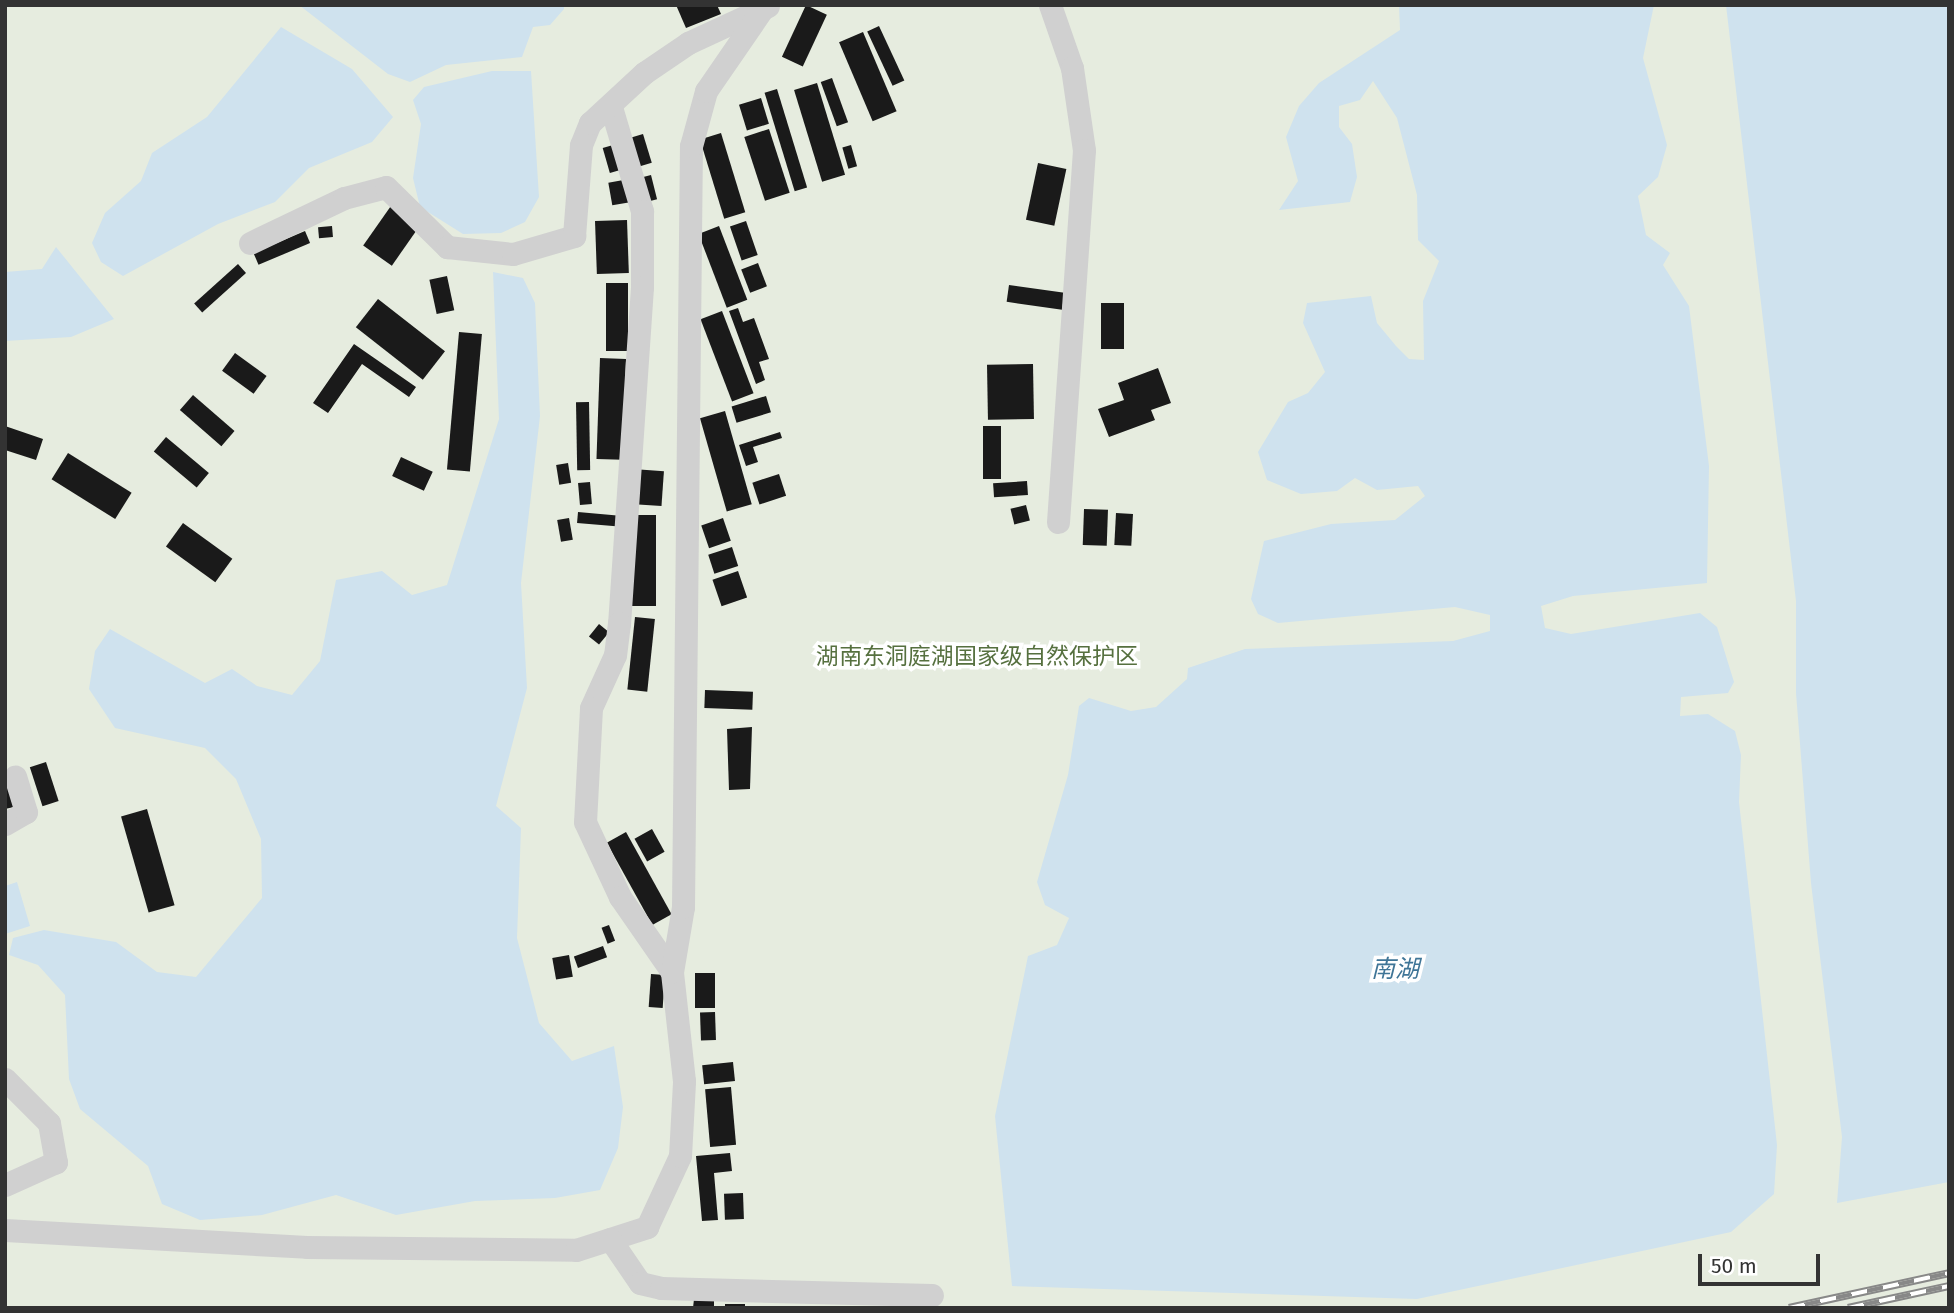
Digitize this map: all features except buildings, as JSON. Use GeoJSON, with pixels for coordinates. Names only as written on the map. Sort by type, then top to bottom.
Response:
{"type":"FeatureCollection","features":[{"type":"Feature","properties":{"kind":"street"},"geometry":{"type":"LineString","coordinates":[[1050,5],[1072,68],[1084,150],[1058,522]]}},
{"type":"Feature","properties":{"kind":"street"},"geometry":{"type":"LineString","coordinates":[[250,243],[344,198],[386,187],[447,247],[513,254],[574,236],[581,145],[590,123],[611,107],[644,73],[688,43],[766,6]]}},
{"type":"Feature","properties":{"kind":"street"},"geometry":{"type":"LineString","coordinates":[[5,1230],[334,1247],[576,1250],[647,1227],[680,1156],[684,1081],[672,972],[683,907],[691,146],[706,91],[766,6]]}},
{"type":"Feature","properties":{"kind":"street"},"geometry":{"type":"LineString","coordinates":[[611,107],[642,211],[642,287],[619,623],[615,655],[591,708],[585,822],[620,897],[672,972]]}},
{"type":"Feature","properties":{"kind":"street"},"geometry":{"type":"LineString","coordinates":[[5,824],[26,812],[15,777]]}},
{"type":"Feature","properties":{"kind":"street"},"geometry":{"type":"LineString","coordinates":[[5,1185],[56,1162],[49,1123],[6,1081]]}},
{"type":"Feature","properties":{"kind":"street"},"geometry":{"type":"LineString","coordinates":[[610,1239],[640,1283],[661,1288],[932,1295]]}},
{"type":"Feature","properties":{"kind":"green space","name":"湖南东洞庭湖国家级自然保护区"},"geometry":{"type":"Polygon","coordinates":[[[5,5],[1949,5],[1949,1308],[5,1308],[5,5]]]}},
{"type":"Feature","properties":{"kind":"water"},"geometry":{"type":"Polygon","coordinates":[[[299,5],[564,5],[564,9],[550,25],[533,27],[522,57],[446,65],[410,82],[388,74],[299,5]]]}},
{"type":"Feature","properties":{"kind":"water","name":"南湖"},"geometry":{"type":"Polygon","coordinates":[[[1399,5],[1654,5],[1643,58],[1667,145],[1658,177],[1638,196],[1646,235],[1670,253],[1663,265],[1689,306],[1709,466],[1707,583],[1573,596],[1541,606],[1545,628],[1571,634],[1700,613],[1717,627],[1734,682],[1728,693],[1681,697],[1680,716],[1708,714],[1735,731],[1741,755],[1739,802],[1777,1145],[1774,1194],[1731,1232],[1417,1299],[1012,1286],[995,1116],[1028,956],[1057,945],[1069,918],[1045,905],[1037,882],[1068,775],[1079,706],[1089,698],[1131,711],[1156,707],[1187,679],[1188,668],[1245,649],[1453,641],[1490,631],[1490,615],[1455,607],[1278,623],[1258,614],[1251,599],[1264,541],[1331,524],[1395,520],[1425,496],[1418,486],[1377,490],[1355,478],[1337,491],[1301,494],[1267,480],[1258,452],[1288,402],[1308,393],[1325,372],[1303,323],[1307,303],[1371,296],[1377,323],[1396,346],[1409,359],[1424,360],[1423,301],[1439,261],[1418,240],[1417,195],[1397,118],[1373,81],[1360,100],[1339,106],[1339,127],[1352,144],[1357,177],[1350,202],[1279,210],[1298,181],[1286,137],[1299,106],[1319,83],[1400,30],[1399,5]]]}},
{"type":"Feature","properties":{"kind":"water"},"geometry":{"type":"Polygon","coordinates":[[[1726,5],[1949,5],[1949,1182],[1837,1203],[1842,1137],[1811,883],[1796,693],[1796,601],[1726,5]]]}},
{"type":"Feature","properties":{"kind":"water"},"geometry":{"type":"Polygon","coordinates":[[[281,27],[352,69],[393,117],[372,142],[309,168],[275,202],[218,224],[123,276],[101,262],[92,243],[105,213],[141,181],[152,153],[207,117],[281,27]]]}},
{"type":"Feature","properties":{"kind":"water"},"geometry":{"type":"Polygon","coordinates":[[[492,71],[531,71],[539,197],[525,222],[501,233],[463,234],[420,207],[413,178],[421,124],[413,100],[424,87],[492,71]]]}},
{"type":"Feature","properties":{"kind":"water"},"geometry":{"type":"Polygon","coordinates":[[[56,247],[114,319],[71,337],[5,341],[5,272],[42,269],[56,247]]]}},
{"type":"Feature","properties":{"kind":"water"},"geometry":{"type":"Polygon","coordinates":[[[493,272],[523,278],[535,303],[540,416],[521,583],[527,688],[496,806],[521,828],[517,938],[539,1023],[572,1061],[614,1046],[623,1107],[618,1148],[600,1190],[555,1198],[475,1201],[396,1215],[336,1195],[262,1215],[200,1220],[162,1204],[148,1166],[80,1109],[69,1079],[65,995],[38,965],[9,955],[13,938],[44,930],[116,942],[157,972],[196,977],[262,898],[261,839],[236,779],[205,748],[115,728],[89,689],[95,651],[110,629],[205,683],[232,669],[257,686],[292,695],[320,661],[336,580],[382,571],[412,595],[447,585],[499,419],[493,272]]]}},
{"type":"Feature","properties":{"kind":"water"},"geometry":{"type":"Polygon","coordinates":[[[17,882],[30,926],[5,934],[5,886],[17,882]]]}},
{"type":"Feature","properties":{"kind":"railway"},"geometry":{"type":"LineString","coordinates":[[1789,1308],[1949,1273]]}},
{"type":"Feature","properties":{"kind":"railway"},"geometry":{"type":"LineString","coordinates":[[1848,1308],[1949,1286]]}}]}
